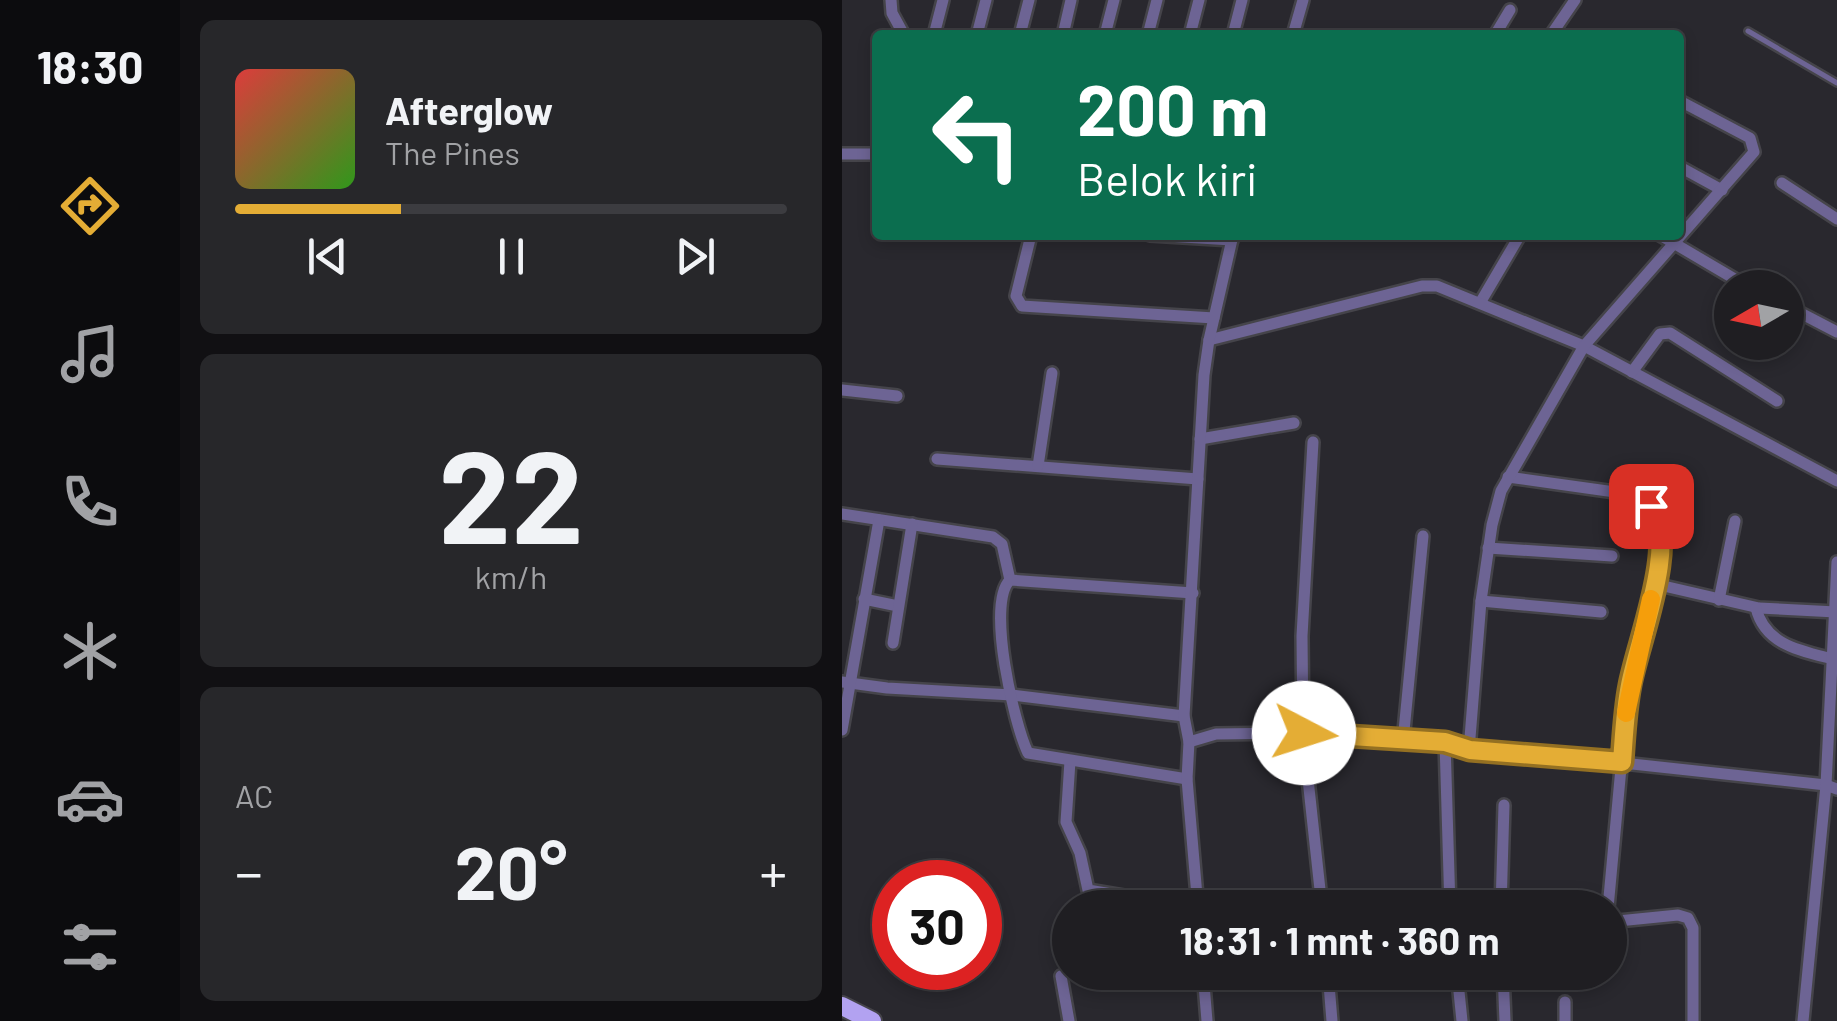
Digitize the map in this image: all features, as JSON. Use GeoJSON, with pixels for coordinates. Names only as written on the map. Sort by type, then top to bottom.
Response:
{"type":"FeatureCollection","features":[{"type":"Feature","properties":{"kind":"main road"},"geometry":{"type":"LineString","coordinates":[[842,1006],[872,1021]]}},
{"type":"Feature","properties":{"kind":"street"},"geometry":{"type":"LineString","coordinates":[[891,0],[892,13],[901,30]]}},
{"type":"Feature","properties":{"kind":"street"},"geometry":{"type":"LineString","coordinates":[[935,30],[943,0]]}},
{"type":"Feature","properties":{"kind":"street"},"geometry":{"type":"LineString","coordinates":[[978,30],[986,0]]}},
{"type":"Feature","properties":{"kind":"street"},"geometry":{"type":"LineString","coordinates":[[1021,30],[1029,0]]}},
{"type":"Feature","properties":{"kind":"street"},"geometry":{"type":"LineString","coordinates":[[1064,30],[1071,0]]}},
{"type":"Feature","properties":{"kind":"street"},"geometry":{"type":"LineString","coordinates":[[1106,30],[1114,0]]}},
{"type":"Feature","properties":{"kind":"street"},"geometry":{"type":"LineString","coordinates":[[1149,30],[1157,0]]}},
{"type":"Feature","properties":{"kind":"street"},"geometry":{"type":"LineString","coordinates":[[1191,30],[1199,0]]}},
{"type":"Feature","properties":{"kind":"street"},"geometry":{"type":"LineString","coordinates":[[1234,30],[1242,0]]}},
{"type":"Feature","properties":{"kind":"street"},"geometry":{"type":"LineString","coordinates":[[1294,30],[1303,0]]}},
{"type":"Feature","properties":{"kind":"street"},"geometry":{"type":"LineString","coordinates":[[1556,30],[1575,0]]}},
{"type":"Feature","properties":{"kind":"street"},"geometry":{"type":"LineString","coordinates":[[1498,30],[1510,10]]}},
{"type":"Feature","properties":{"kind":"street"},"geometry":{"type":"LineString","coordinates":[[1684,102],[1752,141],[1754,149],[1751,158],[1684,234]]}},
{"type":"Feature","properties":{"kind":"street"},"geometry":{"type":"LineString","coordinates":[[842,154],[872,154]]}},
{"type":"Feature","properties":{"kind":"street"},"geometry":{"type":"LineString","coordinates":[[1684,169],[1722,190]]}},
{"type":"Feature","properties":{"kind":"street"},"geometry":{"type":"LineString","coordinates":[[1782,183],[1836,220]]}},
{"type":"Feature","properties":{"kind":"street"},"geometry":{"type":"LineString","coordinates":[[1030,240],[1016,296],[1022,306],[1214,318]]}},
{"type":"Feature","properties":{"kind":"street"},"geometry":{"type":"LineString","coordinates":[[1195,890],[1187,779],[1189,742],[1184,716],[1208,340],[1232,240]]}},
{"type":"Feature","properties":{"kind":"street"},"geometry":{"type":"LineString","coordinates":[[1480,303],[1517,240]]}},
{"type":"Feature","properties":{"kind":"street"},"geometry":{"type":"LineString","coordinates":[[1670,240],[1720,270]]}},
{"type":"Feature","properties":{"kind":"street"},"geometry":{"type":"LineString","coordinates":[[1470,750],[1488,548],[1508,477],[1584,346],[1679,240]]}},
{"type":"Feature","properties":{"kind":"street"},"geometry":{"type":"LineString","coordinates":[[1208,340],[1422,286],[1443,288],[1584,346],[1836,481]]}},
{"type":"Feature","properties":{"kind":"street"},"geometry":{"type":"LineString","coordinates":[[1804,315],[1836,332]]}},
{"type":"Feature","properties":{"kind":"street"},"geometry":{"type":"LineString","coordinates":[[1632,372],[1660,334],[1670,332],[1776,401]]}},
{"type":"Feature","properties":{"kind":"street"},"geometry":{"type":"LineString","coordinates":[[1038,466],[1052,373]]}},
{"type":"Feature","properties":{"kind":"street"},"geometry":{"type":"LineString","coordinates":[[842,390],[898,396]]}},
{"type":"Feature","properties":{"kind":"street"},"geometry":{"type":"LineString","coordinates":[[1200,440],[1294,423]]}},
{"type":"Feature","properties":{"kind":"street"},"geometry":{"type":"LineString","coordinates":[[1314,442],[1302,636],[1304,733],[1320,890]]}},
{"type":"Feature","properties":{"kind":"street"},"geometry":{"type":"LineString","coordinates":[[937,459],[1198,479]]}},
{"type":"Feature","properties":{"kind":"street"},"geometry":{"type":"LineString","coordinates":[[1508,477],[1629,494],[1656,511],[1661,527],[1655,584],[1629,689],[1610,890]]}},
{"type":"Feature","properties":{"kind":"street"},"geometry":{"type":"LineString","coordinates":[[842,514],[997,538],[1003,547],[1010,580],[1004,588],[1001,627],[1012,696],[1028,753],[1187,779]]}},
{"type":"Feature","properties":{"kind":"street"},"geometry":{"type":"LineString","coordinates":[[842,725],[845,682],[879,520]]}},
{"type":"Feature","properties":{"kind":"street"},"geometry":{"type":"LineString","coordinates":[[1719,600],[1735,521]]}},
{"type":"Feature","properties":{"kind":"street"},"geometry":{"type":"LineString","coordinates":[[893,643],[912,524]]}},
{"type":"Feature","properties":{"kind":"street"},"geometry":{"type":"LineString","coordinates":[[1403,741],[1422,536]]}},
{"type":"Feature","properties":{"kind":"street"},"geometry":{"type":"LineString","coordinates":[[1488,548],[1612,556]]}},
{"type":"Feature","properties":{"kind":"street"},"geometry":{"type":"LineString","coordinates":[[1802,1021],[1831,787],[1836,562]]}},
{"type":"Feature","properties":{"kind":"street"},"geometry":{"type":"LineString","coordinates":[[1010,580],[1193,593]]}},
{"type":"Feature","properties":{"kind":"street"},"geometry":{"type":"LineString","coordinates":[[1655,584],[1756,608],[1836,612]]}},
{"type":"Feature","properties":{"kind":"street"},"geometry":{"type":"LineString","coordinates":[[864,599],[898,606]]}},
{"type":"Feature","properties":{"kind":"street"},"geometry":{"type":"LineString","coordinates":[[1481,601],[1600,612]]}},
{"type":"Feature","properties":{"kind":"street"},"geometry":{"type":"LineString","coordinates":[[1756,608],[1759,619],[1781,644],[1833,659]]}},
{"type":"Feature","properties":{"kind":"street"},"geometry":{"type":"LineString","coordinates":[[845,682],[1184,716]]}},
{"type":"Feature","properties":{"kind":"street"},"geometry":{"type":"LineString","coordinates":[[1189,742],[1216,734],[1304,733],[1445,742],[1470,750],[1622,762],[1831,787]]}},
{"type":"Feature","properties":{"kind":"street"},"geometry":{"type":"LineString","coordinates":[[1445,742],[1449,890]]}},
{"type":"Feature","properties":{"kind":"street"},"geometry":{"type":"LineString","coordinates":[[1070,761],[1066,822],[1080,853],[1088,890]]}},
{"type":"Feature","properties":{"kind":"street"},"geometry":{"type":"LineString","coordinates":[[1502,890],[1504,805]]}},
{"type":"Feature","properties":{"kind":"street"},"geometry":{"type":"LineString","coordinates":[[1627,920],[1678,915],[1688,918],[1693,928],[1693,1021]]}},
{"type":"Feature","properties":{"kind":"street"},"geometry":{"type":"LineString","coordinates":[[1064,990],[1068,1021]]}},
{"type":"Feature","properties":{"kind":"street"},"geometry":{"type":"LineString","coordinates":[[1204,990],[1207,1021]]}},
{"type":"Feature","properties":{"kind":"street"},"geometry":{"type":"LineString","coordinates":[[1329,990],[1332,1021]]}},
{"type":"Feature","properties":{"kind":"street"},"geometry":{"type":"LineString","coordinates":[[1459,990],[1462,1021]]}},
{"type":"Feature","properties":{"kind":"street"},"geometry":{"type":"LineString","coordinates":[[1503,990],[1504,1021]]}},
{"type":"Feature","properties":{"kind":"street"},"geometry":{"type":"LineString","coordinates":[[1565,1002],[1565,1021]]}},
{"type":"Feature","properties":{"kind":"lane"},"geometry":{"type":"LineString","coordinates":[[1748,31],[1836,82]]}},
{"type":"Feature","properties":{"kind":"slow traffic"},"geometry":{"type":"LineString","coordinates":[[1626,713],[1651,599]]}},
{"type":"Feature","properties":{"kind":"route"},"geometry":{"type":"LineString","coordinates":[[1304,733],[1445,742],[1470,750],[1622,762],[1629,689],[1655,584],[1661,534],[1660,520],[1651,506]]}}]}
